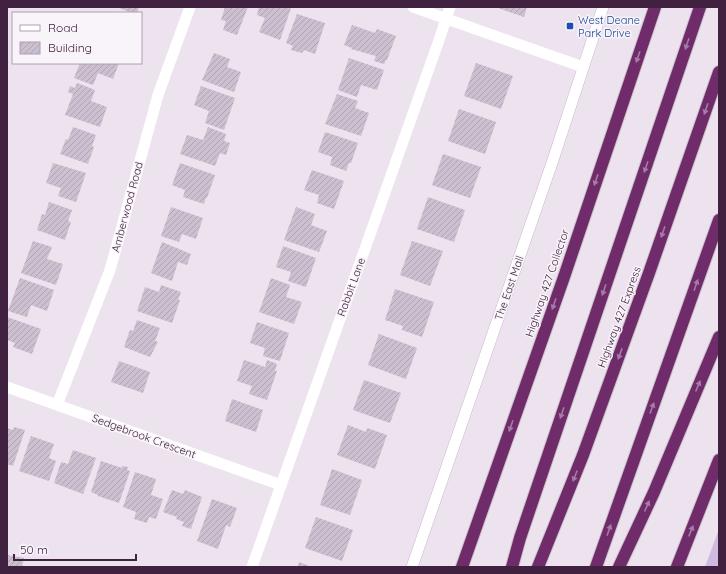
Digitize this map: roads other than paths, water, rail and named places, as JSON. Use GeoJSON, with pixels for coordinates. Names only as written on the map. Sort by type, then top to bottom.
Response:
{"type":"FeatureCollection","features":[{"type":"Feature","properties":{"kind":"highway","name":"Highway 427 Collector"},"geometry":{"type":"LineString","coordinates":[[462,567],[564,277],[655,7]]}},
{"type":"Feature","properties":{"kind":"highway"},"geometry":{"type":"LineString","coordinates":[[512,567],[522,530],[700,7]]}},
{"type":"Feature","properties":{"kind":"highway","name":"Highway 427 Express"},"geometry":{"type":"LineString","coordinates":[[538,567],[583,455],[649,273],[719,72]]}},
{"type":"Feature","properties":{"kind":"highway"},"geometry":{"type":"LineString","coordinates":[[596,567],[719,220]]}},
{"type":"Feature","properties":{"kind":"highway"},"geometry":{"type":"LineString","coordinates":[[619,567],[654,492],[719,337]]}},
{"type":"Feature","properties":{"kind":"highway"},"geometry":{"type":"LineString","coordinates":[[677,567],[719,460]]}},
{"type":"Feature","properties":{"kind":"street","name":"Amberwood Road"},"geometry":{"type":"LineString","coordinates":[[57,404],[110,270],[158,95],[190,7]]}},
{"type":"Feature","properties":{"kind":"street"},"geometry":{"type":"LineString","coordinates":[[413,7],[583,67]]}},
{"type":"Feature","properties":{"kind":"street","name":"Rabbit Lane"},"geometry":{"type":"LineString","coordinates":[[252,567],[450,7]]}},
{"type":"Feature","properties":{"kind":"street","name":"The East Mall"},"geometry":{"type":"LineString","coordinates":[[412,567],[551,168],[603,7]]}},
{"type":"Feature","properties":{"kind":"street","name":"Sedgebrook Crescent"},"geometry":{"type":"LineString","coordinates":[[7,387],[281,485]]}},
{"type":"Feature","properties":{"kind":"place","name":"West Deane Park Drive"},"geometry":{"type":"Point","coordinates":[570,26]}}]}
